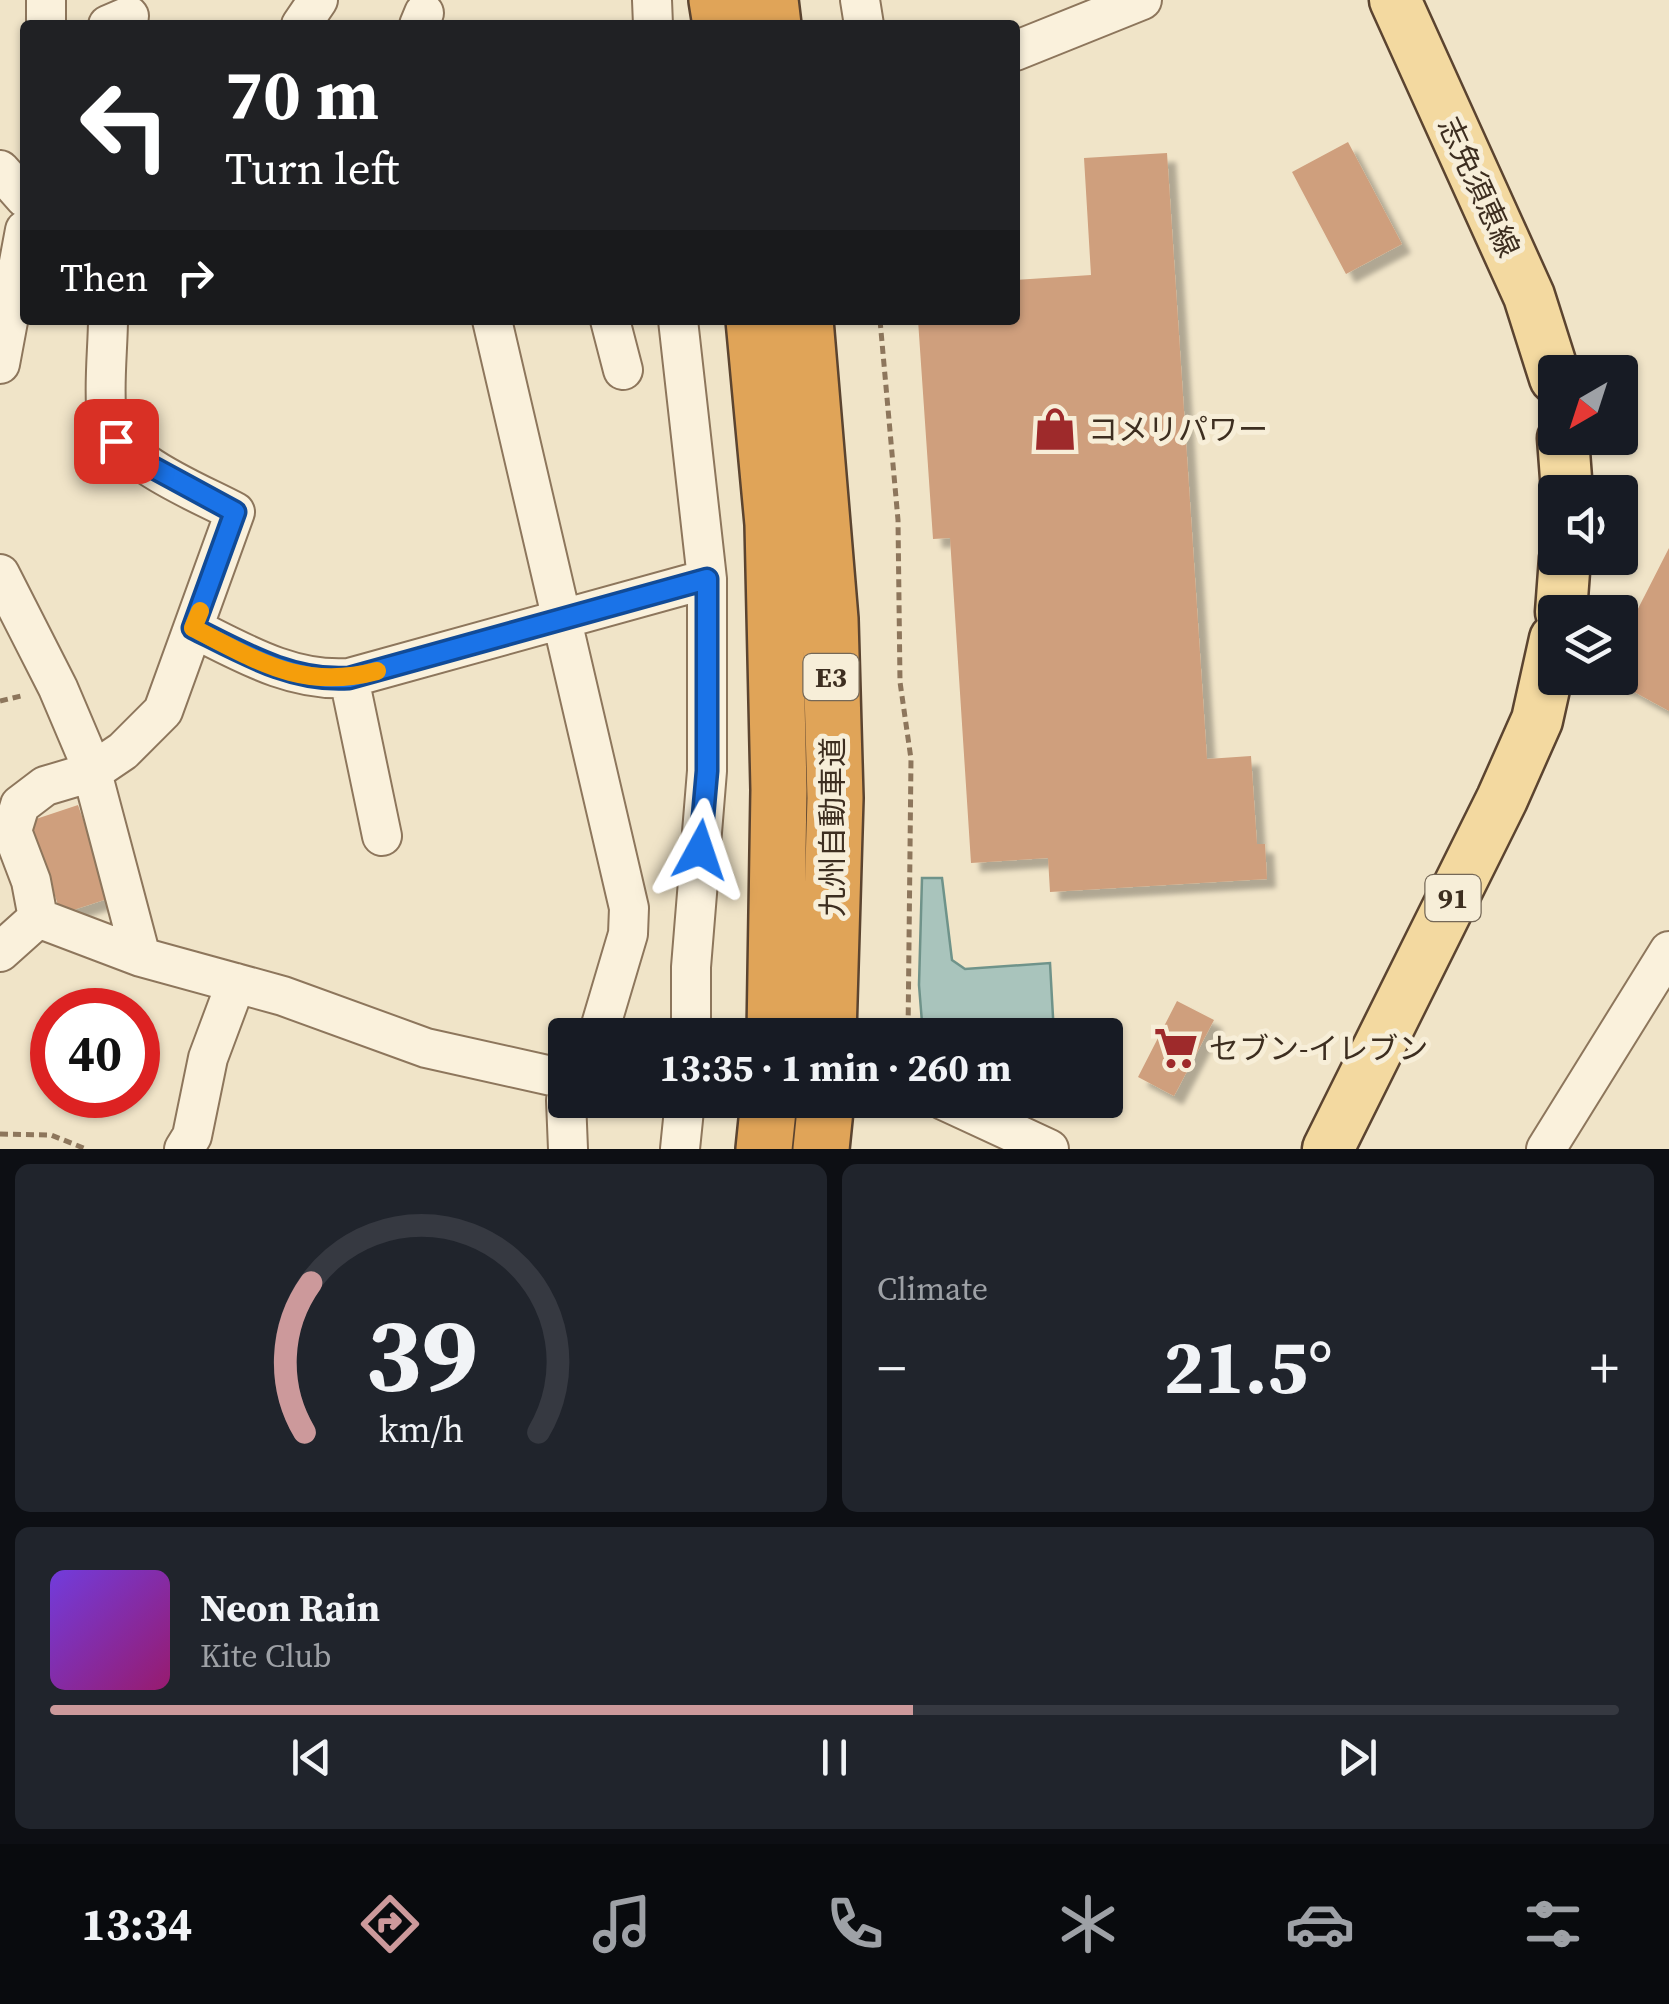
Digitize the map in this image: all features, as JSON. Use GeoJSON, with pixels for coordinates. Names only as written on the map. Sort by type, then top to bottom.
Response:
{"type":"FeatureCollection","features":[{"type":"Feature","properties":{"kind":"highway","name":"九州自動車道"},"geometry":{"type":"LineString","coordinates":[[754,325],[773,524],[780,790],[775,1018]]}},
{"type":"Feature","properties":{"kind":"highway","name":"九州自動車道"},"geometry":{"type":"LineString","coordinates":[[805,325],[830,619],[834,798],[828,1018]]}},
{"type":"Feature","properties":{"kind":"highway"},"geometry":{"type":"LineString","coordinates":[[764,1149],[767,1118]]}},
{"type":"Feature","properties":{"kind":"highway"},"geometry":{"type":"LineString","coordinates":[[822,1149],[825,1118]]}},
{"type":"Feature","properties":{"kind":"main road","name":"志免須恵線"},"geometry":{"type":"LineString","coordinates":[[1395,0],[1529,296],[1548,355]]}},
{"type":"Feature","properties":{"kind":"main road","name":"91"},"geometry":{"type":"LineString","coordinates":[[1328,1149],[1502,799],[1537,720],[1543,695]]}},
{"type":"Feature","properties":{"kind":"street"},"geometry":{"type":"LineString","coordinates":[[1020,49],[1142,0]]}},
{"type":"Feature","properties":{"kind":"street"},"geometry":{"type":"LineString","coordinates":[[0,170],[20,192]]}},
{"type":"Feature","properties":{"kind":"street"},"geometry":{"type":"LineString","coordinates":[[0,364],[20,261]]}},
{"type":"Feature","properties":{"kind":"street"},"geometry":{"type":"LineString","coordinates":[[38,918],[31,881],[12,831],[20,805],[44,786],[92,772],[123,751],[164,711],[235,512],[141,461],[116,441],[106,414],[108,325]]}},
{"type":"Feature","properties":{"kind":"street"},"geometry":{"type":"LineString","coordinates":[[493,325],[630,908],[628,934],[603,1018]]}},
{"type":"Feature","properties":{"kind":"street"},"geometry":{"type":"LineString","coordinates":[[611,325],[624,370]]}},
{"type":"Feature","properties":{"kind":"street"},"geometry":{"type":"LineString","coordinates":[[679,325],[707,579],[707,771],[690,1018]]}},
{"type":"Feature","properties":{"kind":"street"},"geometry":{"type":"LineString","coordinates":[[0,574],[58,688],[92,772],[141,957]]}},
{"type":"Feature","properties":{"kind":"street"},"geometry":{"type":"LineString","coordinates":[[193,628],[286,672],[326,680],[349,678],[707,579]]}},
{"type":"Feature","properties":{"kind":"street"},"geometry":{"type":"LineString","coordinates":[[349,678],[382,836]]}},
{"type":"Feature","properties":{"kind":"street"},"geometry":{"type":"LineString","coordinates":[[0,952],[38,918]]}},
{"type":"Feature","properties":{"kind":"street"},"geometry":{"type":"LineString","coordinates":[[38,918],[141,957],[363,1023],[426,1048],[548,1075]]}},
{"type":"Feature","properties":{"kind":"street"},"geometry":{"type":"LineString","coordinates":[[1546,1149],[1669,950]]}},
{"type":"Feature","properties":{"kind":"street"},"geometry":{"type":"LineString","coordinates":[[199,1145],[208,1058],[236,983]]}},
{"type":"Feature","properties":{"kind":"street"},"geometry":{"type":"LineString","coordinates":[[567,1118],[568,1149]]}},
{"type":"Feature","properties":{"kind":"street"},"geometry":{"type":"LineString","coordinates":[[680,1149],[683,1118]]}},
{"type":"Feature","properties":{"kind":"street"},"geometry":{"type":"LineString","coordinates":[[983,1118],[1049,1149]]}},
{"type":"Feature","properties":{"kind":"path"},"geometry":{"type":"LineString","coordinates":[[880,325],[898,520],[900,682],[911,759],[908,1018]]}},
{"type":"Feature","properties":{"kind":"path"},"geometry":{"type":"LineString","coordinates":[[0,1134],[51,1136],[86,1149]]}},
{"type":"Feature","properties":{"kind":"water"},"geometry":{"type":"Polygon","coordinates":[[[922,878],[942,878],[952,960],[965,969],[1050,963],[1053,1018],[922,1018],[922,878]]]}},
{"type":"Feature","properties":{"kind":"building"},"geometry":{"type":"Polygon","coordinates":[[[1348,142],[1402,244],[1346,274],[1292,172],[1348,142]]]}},
{"type":"Feature","properties":{"kind":"building","name":"コメリパワー"},"geometry":{"type":"Polygon","coordinates":[[[1167,153],[1207,759],[1251,756],[1257,844],[1265,844],[1267,879],[1050,892],[1048,858],[971,863],[950,538],[933,539],[918,325],[1020,325],[1020,280],[1091,275],[1084,158],[1167,153]]]}},
{"type":"Feature","properties":{"kind":"building"},"geometry":{"type":"Polygon","coordinates":[[[1669,548],[1669,711],[1638,694],[1638,609],[1669,548]]]}},
{"type":"Feature","properties":{"kind":"building"},"geometry":{"type":"Polygon","coordinates":[[[78,805],[110,898],[61,914],[30,821],[78,805]]]}},
{"type":"Feature","properties":{"kind":"building","name":"セブン-イレブン"},"geometry":{"type":"Polygon","coordinates":[[[1177,1001],[1214,1020],[1174,1096],[1138,1077],[1177,1001]]]}},
{"type":"Feature","properties":{"kind":"slow traffic"},"geometry":{"type":"LineString","coordinates":[[200,611],[193,628],[286,672],[326,680],[377,671]]}},
{"type":"Feature","properties":{"kind":"place","name":"コメリパワー"},"geometry":{"type":"Point","coordinates":[1055,429]}},
{"type":"Feature","properties":{"kind":"place","name":"セブン-イレブン"},"geometry":{"type":"Point","coordinates":[1176,1048]}},
{"type":"Feature","properties":{"kind":"route"},"geometry":{"type":"LineString","coordinates":[[116,441],[141,461],[235,512],[193,628],[286,672],[326,680],[349,678],[707,579],[707,771],[700,850]]}}]}
